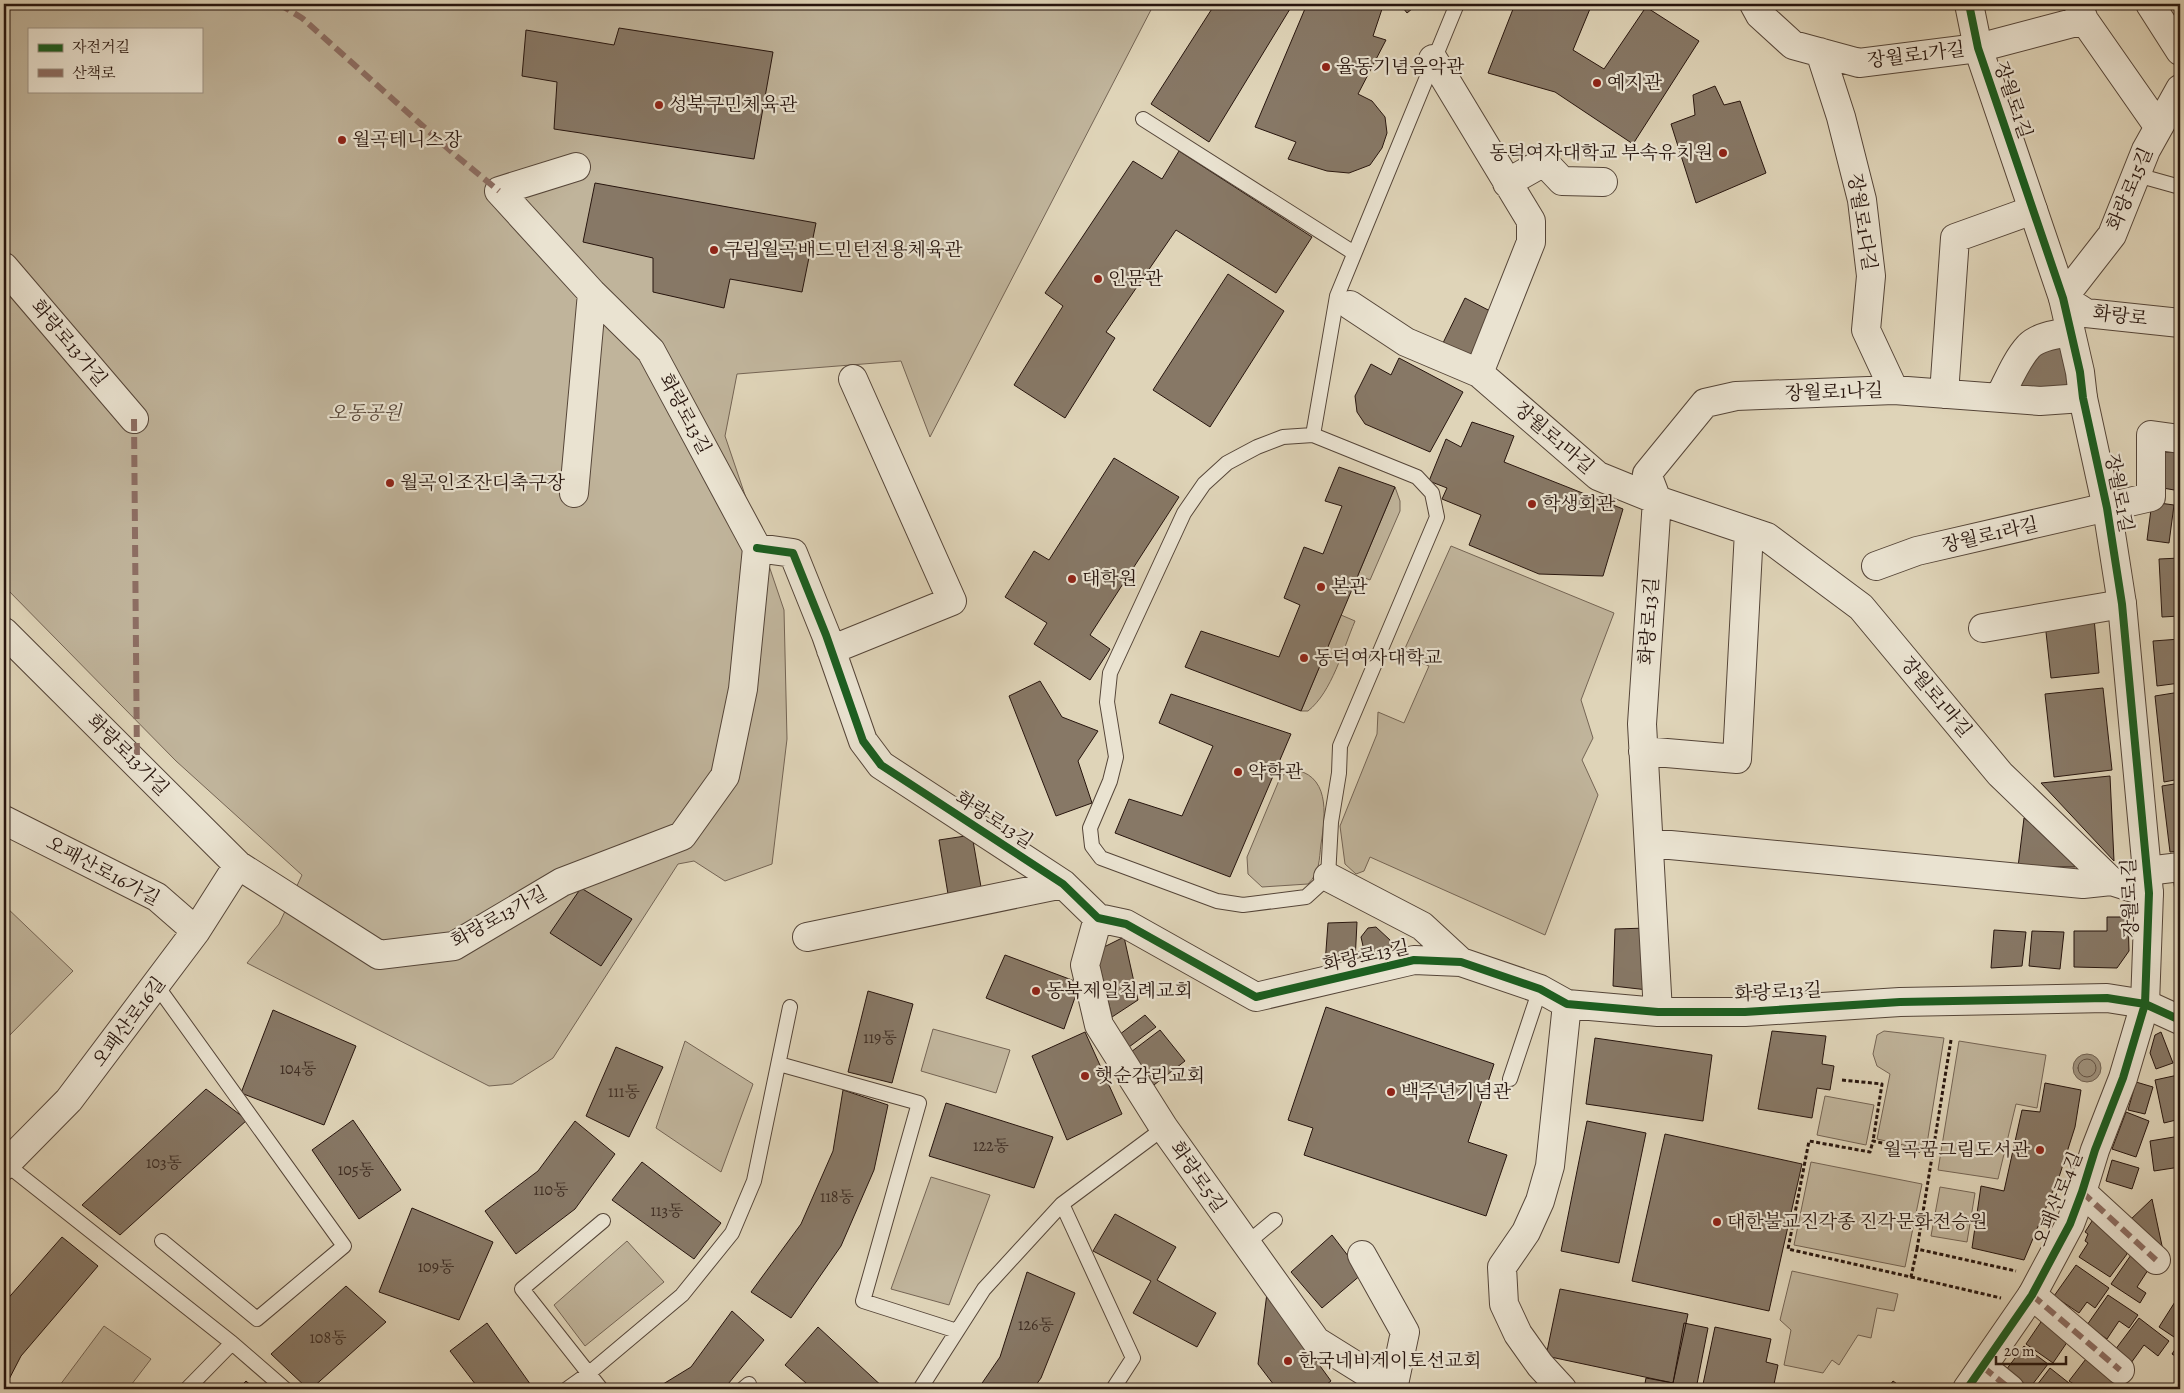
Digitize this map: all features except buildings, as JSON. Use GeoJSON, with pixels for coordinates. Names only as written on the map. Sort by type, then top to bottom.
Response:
{"type":"FeatureCollection","features":[{"type":"Feature","properties":{"kind":"street","name":"장월로1가길"},"geometry":{"type":"LineString","coordinates":[[1754,4],[1760,15],[1793,45],[1859,63],[1978,48]]}},
{"type":"Feature","properties":{"kind":"street","name":"장월로1길"},"geometry":{"type":"LineString","coordinates":[[1968,4],[1978,48],[2063,298],[2107,508],[2122,604],[2148,882],[2145,1004]]}},
{"type":"Feature","properties":{"kind":"street"},"geometry":{"type":"LineString","coordinates":[[2150,4],[2180,50]]}},
{"type":"Feature","properties":{"kind":"street","name":"장월로1길"},"geometry":{"type":"LineString","coordinates":[[1978,48],[2081,12]]}},
{"type":"Feature","properties":{"kind":"street","name":"화랑로15길"},"geometry":{"type":"LineString","coordinates":[[2081,12],[2158,126]]}},
{"type":"Feature","properties":{"kind":"street","name":"장월로1다길"},"geometry":{"type":"LineString","coordinates":[[1820,52],[1841,117],[1862,200],[1871,276],[1866,330],[1894,390]]}},
{"type":"Feature","properties":{"kind":"street"},"geometry":{"type":"LineString","coordinates":[[1433,59],[1531,220],[1531,242],[1479,373]]}},
{"type":"Feature","properties":{"kind":"street","name":"화랑로15길"},"geometry":{"type":"LineString","coordinates":[[2063,298],[2112,235],[2158,126],[2180,89]]}},
{"type":"Feature","properties":{"kind":"street"},"geometry":{"type":"LineString","coordinates":[[1507,183],[1544,162],[1562,181],[1603,182]]}},
{"type":"Feature","properties":{"kind":"street","name":"화랑로13길"},"geometry":{"type":"LineString","coordinates":[[576,167],[499,191],[592,293],[651,351],[757,548],[793,553],[831,650],[863,741],[881,765],[1063,884],[1098,918],[1126,924],[1256,996],[1414,960],[1461,962],[1540,989],[1567,1004],[1658,1012],[1745,1012],[1900,1002],[2098,998],[2145,1004],[2180,1020]]}},
{"type":"Feature","properties":{"kind":"street"},"geometry":{"type":"LineString","coordinates":[[1944,394],[1955,238],[2033,210]]}},
{"type":"Feature","properties":{"kind":"street","name":"화랑로13가길"},"geometry":{"type":"LineString","coordinates":[[4,267],[134,420]]}},
{"type":"Feature","properties":{"kind":"street"},"geometry":{"type":"LineString","coordinates":[[574,493],[592,293]]}},
{"type":"Feature","properties":{"kind":"street","name":"화랑로"},"geometry":{"type":"LineString","coordinates":[[2063,298],[2086,313],[2180,323]]}},
{"type":"Feature","properties":{"kind":"street","name":"장월로1마길"},"geometry":{"type":"LineString","coordinates":[[1344,300],[1406,342],[1479,373],[1598,476],[1657,500],[1767,537],[1861,607],[2000,774],[2110,881]]}},
{"type":"Feature","properties":{"kind":"street"},"geometry":{"type":"LineString","coordinates":[[1999,398],[2030,345],[2052,335],[2070,332]]}},
{"type":"Feature","properties":{"kind":"street"},"geometry":{"type":"LineString","coordinates":[[831,650],[952,601],[853,379]]}},
{"type":"Feature","properties":{"kind":"street","name":"장월로1나길"},"geometry":{"type":"LineString","coordinates":[[1657,500],[1647,474],[1705,403],[1736,396],[1894,390],[2040,401],[2083,398]]}},
{"type":"Feature","properties":{"kind":"street"},"geometry":{"type":"LineString","coordinates":[[2107,508],[2150,497],[2151,435],[2180,439]]}},
{"type":"Feature","properties":{"kind":"street","name":"화랑로13길"},"geometry":{"type":"LineString","coordinates":[[1657,500],[1642,724],[1658,1012]]}},
{"type":"Feature","properties":{"kind":"street","name":"장월로1라길"},"geometry":{"type":"LineString","coordinates":[[1876,566],[1917,551],[2107,508]]}},
{"type":"Feature","properties":{"kind":"street"},"geometry":{"type":"LineString","coordinates":[[1643,751],[1737,759],[1749,531]]}},
{"type":"Feature","properties":{"kind":"street","name":"화랑로13가길"},"geometry":{"type":"LineString","coordinates":[[4,632],[238,865],[379,955],[454,946],[562,882],[682,836],[725,776],[743,690],[757,548]]}},
{"type":"Feature","properties":{"kind":"street"},"geometry":{"type":"LineString","coordinates":[[1983,628],[2122,604]]}},
{"type":"Feature","properties":{"kind":"street","name":"오패산로16가길"},"geometry":{"type":"LineString","coordinates":[[4,820],[157,897],[196,931]]}},
{"type":"Feature","properties":{"kind":"street","name":"장월로1마길"},"geometry":{"type":"LineString","coordinates":[[1649,844],[2083,884],[2110,881],[2148,882]]}},
{"type":"Feature","properties":{"kind":"street","name":"오패산로16길"},"geometry":{"type":"LineString","coordinates":[[5,1165],[69,1100],[157,986],[196,931],[238,865]]}},
{"type":"Feature","properties":{"kind":"street","name":"장월로1길"},"geometry":{"type":"LineString","coordinates":[[2148,882],[2180,868]]}},
{"type":"Feature","properties":{"kind":"street"},"geometry":{"type":"LineString","coordinates":[[1328,877],[1422,926],[1461,962]]}},
{"type":"Feature","properties":{"kind":"street"},"geometry":{"type":"LineString","coordinates":[[807,937],[1063,884]]}},
{"type":"Feature","properties":{"kind":"street","name":"화랑로5길"},"geometry":{"type":"LineString","coordinates":[[1098,918],[1085,965],[1099,1025],[1164,1128],[1316,1341],[1393,1389],[1405,1332],[1362,1255]]}},
{"type":"Feature","properties":{"kind":"street"},"geometry":{"type":"LineString","coordinates":[[1414,960],[1422,926]]}},
{"type":"Feature","properties":{"kind":"street"},"geometry":{"type":"LineString","coordinates":[[1562,1389],[1540,1366],[1518,1334],[1504,1304],[1502,1267],[1526,1232],[1540,1201],[1550,1166],[1567,1004]]}},
{"type":"Feature","properties":{"kind":"street","name":"오패산로4길"},"geometry":{"type":"LineString","coordinates":[[1967,1389],[2032,1295],[2070,1224],[2095,1150],[2124,1078],[2145,1004]]}},
{"type":"Feature","properties":{"kind":"street","name":"오패산로4길"},"geometry":{"type":"LineString","coordinates":[[2082,1192],[2156,1260]]}},
{"type":"Feature","properties":{"kind":"street"},"geometry":{"type":"LineString","coordinates":[[2032,1295],[2120,1370]]}},
{"type":"Feature","properties":{"kind":"street"},"geometry":{"type":"LineString","coordinates":[[1983,1367],[2010,1389]]}},
{"type":"Feature","properties":{"kind":"lane"},"geometry":{"type":"LineString","coordinates":[[1313,435],[1354,253],[1457,4]]}},
{"type":"Feature","properties":{"kind":"lane"},"geometry":{"type":"LineString","coordinates":[[1143,119],[1354,253]]}},
{"type":"Feature","properties":{"kind":"lane"},"geometry":{"type":"LineString","coordinates":[[2136,175],[2180,186]]}},
{"type":"Feature","properties":{"kind":"lane"},"geometry":{"type":"LineString","coordinates":[[1313,435],[1418,477],[1432,493],[1437,517],[1340,746],[1339,773],[1331,822],[1328,877],[1306,897],[1243,905],[1217,901],[1101,858],[1092,846],[1090,828],[1110,781],[1116,757],[1107,702],[1110,673],[1184,513],[1204,484],[1227,463],[1257,446],[1283,437],[1313,435]]}},
{"type":"Feature","properties":{"kind":"lane"},"geometry":{"type":"LineString","coordinates":[[157,986],[344,1246],[257,1319],[162,1241]]}},
{"type":"Feature","properties":{"kind":"lane"},"geometry":{"type":"LineString","coordinates":[[1510,1079],[1540,989]]}},
{"type":"Feature","properties":{"kind":"lane"},"geometry":{"type":"LineString","coordinates":[[568,1389],[682,1295],[732,1233],[754,1181],[790,1007]]}},
{"type":"Feature","properties":{"kind":"lane"},"geometry":{"type":"LineString","coordinates":[[779,1064],[919,1103],[863,1300],[957,1331]]}},
{"type":"Feature","properties":{"kind":"lane"},"geometry":{"type":"LineString","coordinates":[[920,1389],[984,1289],[1062,1204],[1164,1128]]}},
{"type":"Feature","properties":{"kind":"lane"},"geometry":{"type":"LineString","coordinates":[[5,1165],[232,1343],[285,1389]]}},
{"type":"Feature","properties":{"kind":"lane"},"geometry":{"type":"LineString","coordinates":[[1062,1204],[1133,1358],[1113,1389]]}},
{"type":"Feature","properties":{"kind":"lane"},"geometry":{"type":"LineString","coordinates":[[1246,1244],[1275,1220]]}},
{"type":"Feature","properties":{"kind":"lane"},"geometry":{"type":"LineString","coordinates":[[602,1389],[588,1374],[522,1289],[603,1221]]}},
{"type":"Feature","properties":{"kind":"lane"},"geometry":{"type":"LineString","coordinates":[[187,1389],[232,1343]]}},
{"type":"Feature","properties":{"kind":"path"},"geometry":{"type":"LineString","coordinates":[[1911,1277],[1951,1040]]}},
{"type":"Feature","properties":{"kind":"path"},"geometry":{"type":"LineString","coordinates":[[1842,1080],[1882,1084],[1870,1152],[1809,1141],[1788,1249],[2002,1298]]}},
{"type":"Feature","properties":{"kind":"path"},"geometry":{"type":"LineString","coordinates":[[1873,1141],[1933,1154]]}},
{"type":"Feature","properties":{"kind":"path"},"geometry":{"type":"LineString","coordinates":[[1917,1249],[2018,1272]]}},
{"type":"Feature","properties":{"kind":"green space","name":"오동공원"},"geometry":{"type":"Polygon","coordinates":[[[4,4],[1154,4],[930,437],[901,361],[737,374],[725,436],[784,610],[787,739],[772,864],[725,881],[694,861],[678,864],[553,1058],[512,1084],[489,1086],[247,963],[279,924],[302,875],[176,761],[4,586],[4,4]]]}},
{"type":"Feature","properties":{"kind":"green space"},"geometry":{"type":"Polygon","coordinates":[[[1395,487],[1400,501],[1400,511],[1370,580],[1358,575],[1395,487]]]}},
{"type":"Feature","properties":{"kind":"green space"},"geometry":{"type":"Polygon","coordinates":[[[1451,546],[1614,613],[1581,700],[1593,738],[1582,760],[1598,795],[1545,935],[1370,857],[1364,871],[1356,874],[1345,864],[1340,826],[1377,734],[1378,712],[1404,723],[1429,666],[1402,655],[1451,546]]]}},
{"type":"Feature","properties":{"kind":"green space"},"geometry":{"type":"Polygon","coordinates":[[[1341,615],[1355,621],[1336,669],[1324,693],[1316,703],[1308,711],[1301,711],[1341,615]]]}},
{"type":"Feature","properties":{"kind":"green space"},"geometry":{"type":"Polygon","coordinates":[[[1290,769],[1303,772],[1312,778],[1319,786],[1322,796],[1324,820],[1318,866],[1315,875],[1308,884],[1262,887],[1248,874],[1247,857],[1280,778],[1290,769]]]}},
{"type":"Feature","properties":{"kind":"green space"},"geometry":{"type":"Polygon","coordinates":[[[4,905],[73,971],[4,1041],[4,905]]]}},
{"type":"Feature","properties":{"kind":"green space"},"geometry":{"type":"Polygon","coordinates":[[[933,1029],[1010,1050],[996,1093],[921,1071],[933,1029]]]}},
{"type":"Feature","properties":{"kind":"green space"},"geometry":{"type":"Polygon","coordinates":[[[1884,1031],[1944,1038],[1926,1150],[1877,1139],[1890,1074],[1877,1066],[1873,1054],[1877,1035],[1884,1031]]]}},
{"type":"Feature","properties":{"kind":"green space"},"geometry":{"type":"Polygon","coordinates":[[[685,1041],[753,1084],[721,1172],[656,1128],[685,1041]]]}},
{"type":"Feature","properties":{"kind":"green space"},"geometry":{"type":"Polygon","coordinates":[[[1959,1041],[2046,1055],[2037,1108],[2016,1104],[1998,1179],[1938,1170],[1959,1041]]]}},
{"type":"Feature","properties":{"kind":"green space"},"geometry":{"type":"Polygon","coordinates":[[[1825,1096],[1874,1105],[1866,1145],[1817,1135],[1825,1096]]]}},
{"type":"Feature","properties":{"kind":"green space"},"geometry":{"type":"Polygon","coordinates":[[[1811,1162],[1922,1184],[1905,1267],[1794,1245],[1811,1162]]]}},
{"type":"Feature","properties":{"kind":"green space"},"geometry":{"type":"Polygon","coordinates":[[[931,1177],[990,1195],[949,1305],[891,1289],[931,1177]]]}},
{"type":"Feature","properties":{"kind":"green space"},"geometry":{"type":"Polygon","coordinates":[[[1940,1187],[1975,1193],[1967,1242],[1931,1236],[1940,1187]]]}},
{"type":"Feature","properties":{"kind":"green space"},"geometry":{"type":"Polygon","coordinates":[[[627,1241],[664,1282],[585,1346],[554,1305],[627,1241]]]}},
{"type":"Feature","properties":{"kind":"green space"},"geometry":{"type":"Polygon","coordinates":[[[1792,1271],[1898,1294],[1894,1311],[1877,1308],[1871,1338],[1858,1335],[1839,1365],[1832,1360],[1823,1373],[1784,1365],[1791,1330],[1780,1320],[1792,1271]]]}},
{"type":"Feature","properties":{"kind":"green space"},"geometry":{"type":"Polygon","coordinates":[[[104,1326],[151,1359],[128,1389],[57,1389],[104,1326]]]}},
{"type":"Feature","properties":{"kind":"water"},"geometry":{"type":"Polygon","coordinates":[[[2087,1054],[2097,1058],[2101,1068],[2097,1078],[2087,1082],[2077,1078],[2073,1068],[2077,1058],[2087,1054]]]}},
{"type":"Feature","properties":{"kind":"marked path"},"geometry":{"type":"LineString","coordinates":[[279,4],[302,18],[454,154],[499,191]]}},
{"type":"Feature","properties":{"kind":"marked path"},"geometry":{"type":"LineString","coordinates":[[134,419],[137,764]]}},
{"type":"Feature","properties":{"kind":"marked path"},"geometry":{"type":"LineString","coordinates":[[2082,1192],[2156,1260]]}},
{"type":"Feature","properties":{"kind":"marked path"},"geometry":{"type":"LineString","coordinates":[[2032,1295],[2120,1370]]}},
{"type":"Feature","properties":{"kind":"marked path"},"geometry":{"type":"LineString","coordinates":[[1983,1367],[2010,1389]]}},
{"type":"Feature","properties":{"kind":"cycle path"},"geometry":{"type":"LineString","coordinates":[[1967,1389],[2032,1295],[2070,1224],[2082,1192],[2095,1150],[2123,1078],[2145,1004],[2149,893],[2122,604],[2107,508],[2083,398],[2080,372],[2063,298],[1978,48],[1969,4]]}},
{"type":"Feature","properties":{"kind":"cycle path"},"geometry":{"type":"LineString","coordinates":[[757,548],[793,553],[826,635],[863,741],[881,765],[1063,884],[1098,918],[1126,924],[1256,997],[1414,960],[1461,962],[1540,989],[1567,1004],[1658,1012],[1745,1012],[1900,1002],[2107,998],[2145,1004],[2180,1020]]}},
{"type":"Feature","properties":{"kind":"place","name":"율동기념음악관"},"geometry":{"type":"Point","coordinates":[1326,67]}},
{"type":"Feature","properties":{"kind":"place","name":"예지관"},"geometry":{"type":"Point","coordinates":[1597,83]}},
{"type":"Feature","properties":{"kind":"place","name":"성북구민체육관"},"geometry":{"type":"Point","coordinates":[659,105]}},
{"type":"Feature","properties":{"kind":"place","name":"월곡테니스장"},"geometry":{"type":"Point","coordinates":[342,140]}},
{"type":"Feature","properties":{"kind":"place","name":"동덕여자대학교 부속유치원"},"geometry":{"type":"Point","coordinates":[1723,153]}},
{"type":"Feature","properties":{"kind":"place","name":"구립월곡배드민턴전용체육관"},"geometry":{"type":"Point","coordinates":[714,250]}},
{"type":"Feature","properties":{"kind":"place","name":"인문관"},"geometry":{"type":"Point","coordinates":[1098,279]}},
{"type":"Feature","properties":{"kind":"place","name":"월곡인조잔디축구장"},"geometry":{"type":"Point","coordinates":[390,483]}},
{"type":"Feature","properties":{"kind":"place","name":"학생회관"},"geometry":{"type":"Point","coordinates":[1532,504]}},
{"type":"Feature","properties":{"kind":"place","name":"대학원"},"geometry":{"type":"Point","coordinates":[1072,579]}},
{"type":"Feature","properties":{"kind":"place","name":"본관"},"geometry":{"type":"Point","coordinates":[1321,587]}},
{"type":"Feature","properties":{"kind":"place","name":"동덕여자대학교"},"geometry":{"type":"Point","coordinates":[1304,658]}},
{"type":"Feature","properties":{"kind":"place","name":"약학관"},"geometry":{"type":"Point","coordinates":[1238,772]}},
{"type":"Feature","properties":{"kind":"place","name":"동북제일침례교회"},"geometry":{"type":"Point","coordinates":[1036,991]}},
{"type":"Feature","properties":{"kind":"place","name":"햇순감리교회"},"geometry":{"type":"Point","coordinates":[1085,1076]}},
{"type":"Feature","properties":{"kind":"place","name":"백주년기념관"},"geometry":{"type":"Point","coordinates":[1391,1092]}},
{"type":"Feature","properties":{"kind":"place","name":"월곡꿈그림도서관"},"geometry":{"type":"Point","coordinates":[2040,1150]}},
{"type":"Feature","properties":{"kind":"place","name":"대한불교진각종 진각문화전승원"},"geometry":{"type":"Point","coordinates":[1717,1222]}},
{"type":"Feature","properties":{"kind":"place","name":"한국네비게이토선교회"},"geometry":{"type":"Point","coordinates":[1288,1361]}}]}
